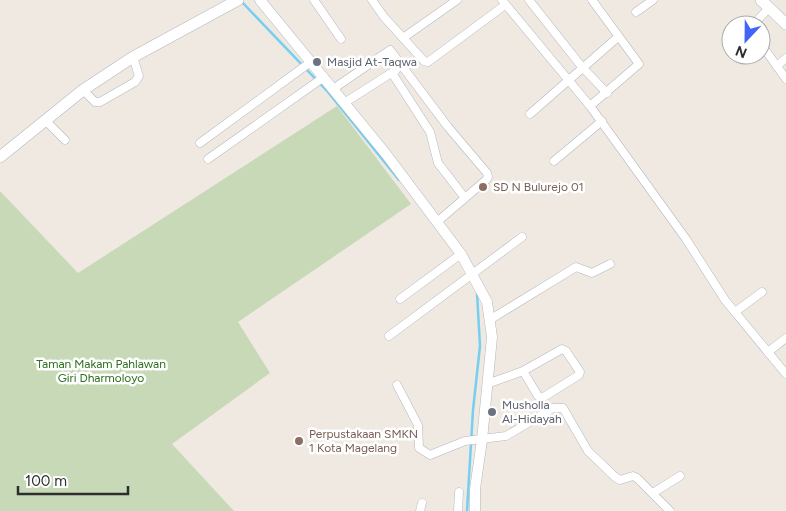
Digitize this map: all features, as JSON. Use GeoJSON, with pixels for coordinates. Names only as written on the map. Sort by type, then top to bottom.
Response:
{"type":"FeatureCollection","features":[{"type":"Feature","properties":{"kind":"main road"},"geometry":{"type":"LineString","coordinates":[[0,157],[83,90],[133,58],[238,0]]}},
{"type":"Feature","properties":{"kind":"main road"},"geometry":{"type":"LineString","coordinates":[[765,4],[786,24]]}},
{"type":"Feature","properties":{"kind":"street"},"geometry":{"type":"LineString","coordinates":[[260,0],[307,65],[333,89],[386,154],[460,255],[469,276],[487,302],[491,319],[492,337],[487,384],[477,440],[475,511]]}},
{"type":"Feature","properties":{"kind":"street"},"geometry":{"type":"LineString","coordinates":[[314,0],[341,39]]}},
{"type":"Feature","properties":{"kind":"street"},"geometry":{"type":"LineString","coordinates":[[372,0],[424,61],[430,62],[504,2],[602,121],[736,312],[786,374]]}},
{"type":"Feature","properties":{"kind":"street"},"geometry":{"type":"LineString","coordinates":[[403,38],[457,0]]}},
{"type":"Feature","properties":{"kind":"street"},"geometry":{"type":"LineString","coordinates":[[529,0],[582,68],[607,93]]}},
{"type":"Feature","properties":{"kind":"street"},"geometry":{"type":"LineString","coordinates":[[590,106],[639,64],[592,0]]}},
{"type":"Feature","properties":{"kind":"street"},"geometry":{"type":"LineString","coordinates":[[636,12],[653,0]]}},
{"type":"Feature","properties":{"kind":"street"},"geometry":{"type":"LineString","coordinates":[[759,15],[765,4]]}},
{"type":"Feature","properties":{"kind":"street"},"geometry":{"type":"LineString","coordinates":[[530,114],[618,37]]}},
{"type":"Feature","properties":{"kind":"street"},"geometry":{"type":"LineString","coordinates":[[333,89],[389,50],[488,176],[437,222]]}},
{"type":"Feature","properties":{"kind":"street"},"geometry":{"type":"LineString","coordinates":[[83,90],[93,100],[100,102],[135,82],[139,76],[133,58]]}},
{"type":"Feature","properties":{"kind":"street"},"geometry":{"type":"LineString","coordinates":[[776,66],[786,58]]}},
{"type":"Feature","properties":{"kind":"street"},"geometry":{"type":"LineString","coordinates":[[771,59],[786,79]]}},
{"type":"Feature","properties":{"kind":"street"},"geometry":{"type":"LineString","coordinates":[[200,143],[307,65]]}},
{"type":"Feature","properties":{"kind":"street"},"geometry":{"type":"LineString","coordinates":[[344,103],[402,67]]}},
{"type":"Feature","properties":{"kind":"street"},"geometry":{"type":"LineString","coordinates":[[392,72],[430,132],[438,163],[465,198]]}},
{"type":"Feature","properties":{"kind":"street"},"geometry":{"type":"LineString","coordinates":[[208,159],[321,79]]}},
{"type":"Feature","properties":{"kind":"street"},"geometry":{"type":"LineString","coordinates":[[45,120],[65,140]]}},
{"type":"Feature","properties":{"kind":"street"},"geometry":{"type":"LineString","coordinates":[[554,161],[602,121]]}},
{"type":"Feature","properties":{"kind":"street"},"geometry":{"type":"LineString","coordinates":[[389,336],[522,237]]}},
{"type":"Feature","properties":{"kind":"street"},"geometry":{"type":"LineString","coordinates":[[400,299],[460,255]]}},
{"type":"Feature","properties":{"kind":"street"},"geometry":{"type":"LineString","coordinates":[[491,319],[576,267],[592,273],[610,264]]}},
{"type":"Feature","properties":{"kind":"street"},"geometry":{"type":"LineString","coordinates":[[736,312],[762,292]]}},
{"type":"Feature","properties":{"kind":"street"},"geometry":{"type":"LineString","coordinates":[[768,352],[786,338]]}},
{"type":"Feature","properties":{"kind":"street"},"geometry":{"type":"LineString","coordinates":[[487,384],[523,371],[562,349],[566,351],[580,372],[579,375],[542,398],[538,396],[523,371]]}},
{"type":"Feature","properties":{"kind":"street"},"geometry":{"type":"LineString","coordinates":[[397,386],[418,425],[417,445],[421,451],[430,455],[477,440],[506,436],[553,408],[563,408],[588,451],[614,477],[620,480],[635,477],[670,511]]}},
{"type":"Feature","properties":{"kind":"street"},"geometry":{"type":"LineString","coordinates":[[653,494],[680,476]]}},
{"type":"Feature","properties":{"kind":"street"},"geometry":{"type":"LineString","coordinates":[[458,511],[459,492]]}},
{"type":"Feature","properties":{"kind":"green space","name":"Taman Makam Pahlawan Giri Dharmoloyo"},"geometry":{"type":"Polygon","coordinates":[[[337,106],[411,204],[238,322],[270,373],[172,444],[234,511],[0,511],[0,191],[78,273],[337,106]]]}},
{"type":"Feature","properties":{"kind":"waterway"},"geometry":{"type":"LineString","coordinates":[[241,1],[328,92],[399,180]]}},
{"type":"Feature","properties":{"kind":"waterway"},"geometry":{"type":"LineString","coordinates":[[467,511],[473,410],[480,346],[477,293]]}},
{"type":"Feature","properties":{"kind":"place","name":"Masjid At-Taqwa"},"geometry":{"type":"Point","coordinates":[317,62]}},
{"type":"Feature","properties":{"kind":"place","name":"SD N Bulurejo 01"},"geometry":{"type":"Point","coordinates":[483,187]}},
{"type":"Feature","properties":{"kind":"place","name":"Musholla Al-Hidayah"},"geometry":{"type":"Point","coordinates":[492,412]}},
{"type":"Feature","properties":{"kind":"place","name":"Perpustakaan SMKN 1 Kota Magelang"},"geometry":{"type":"Point","coordinates":[299,441]}}]}
